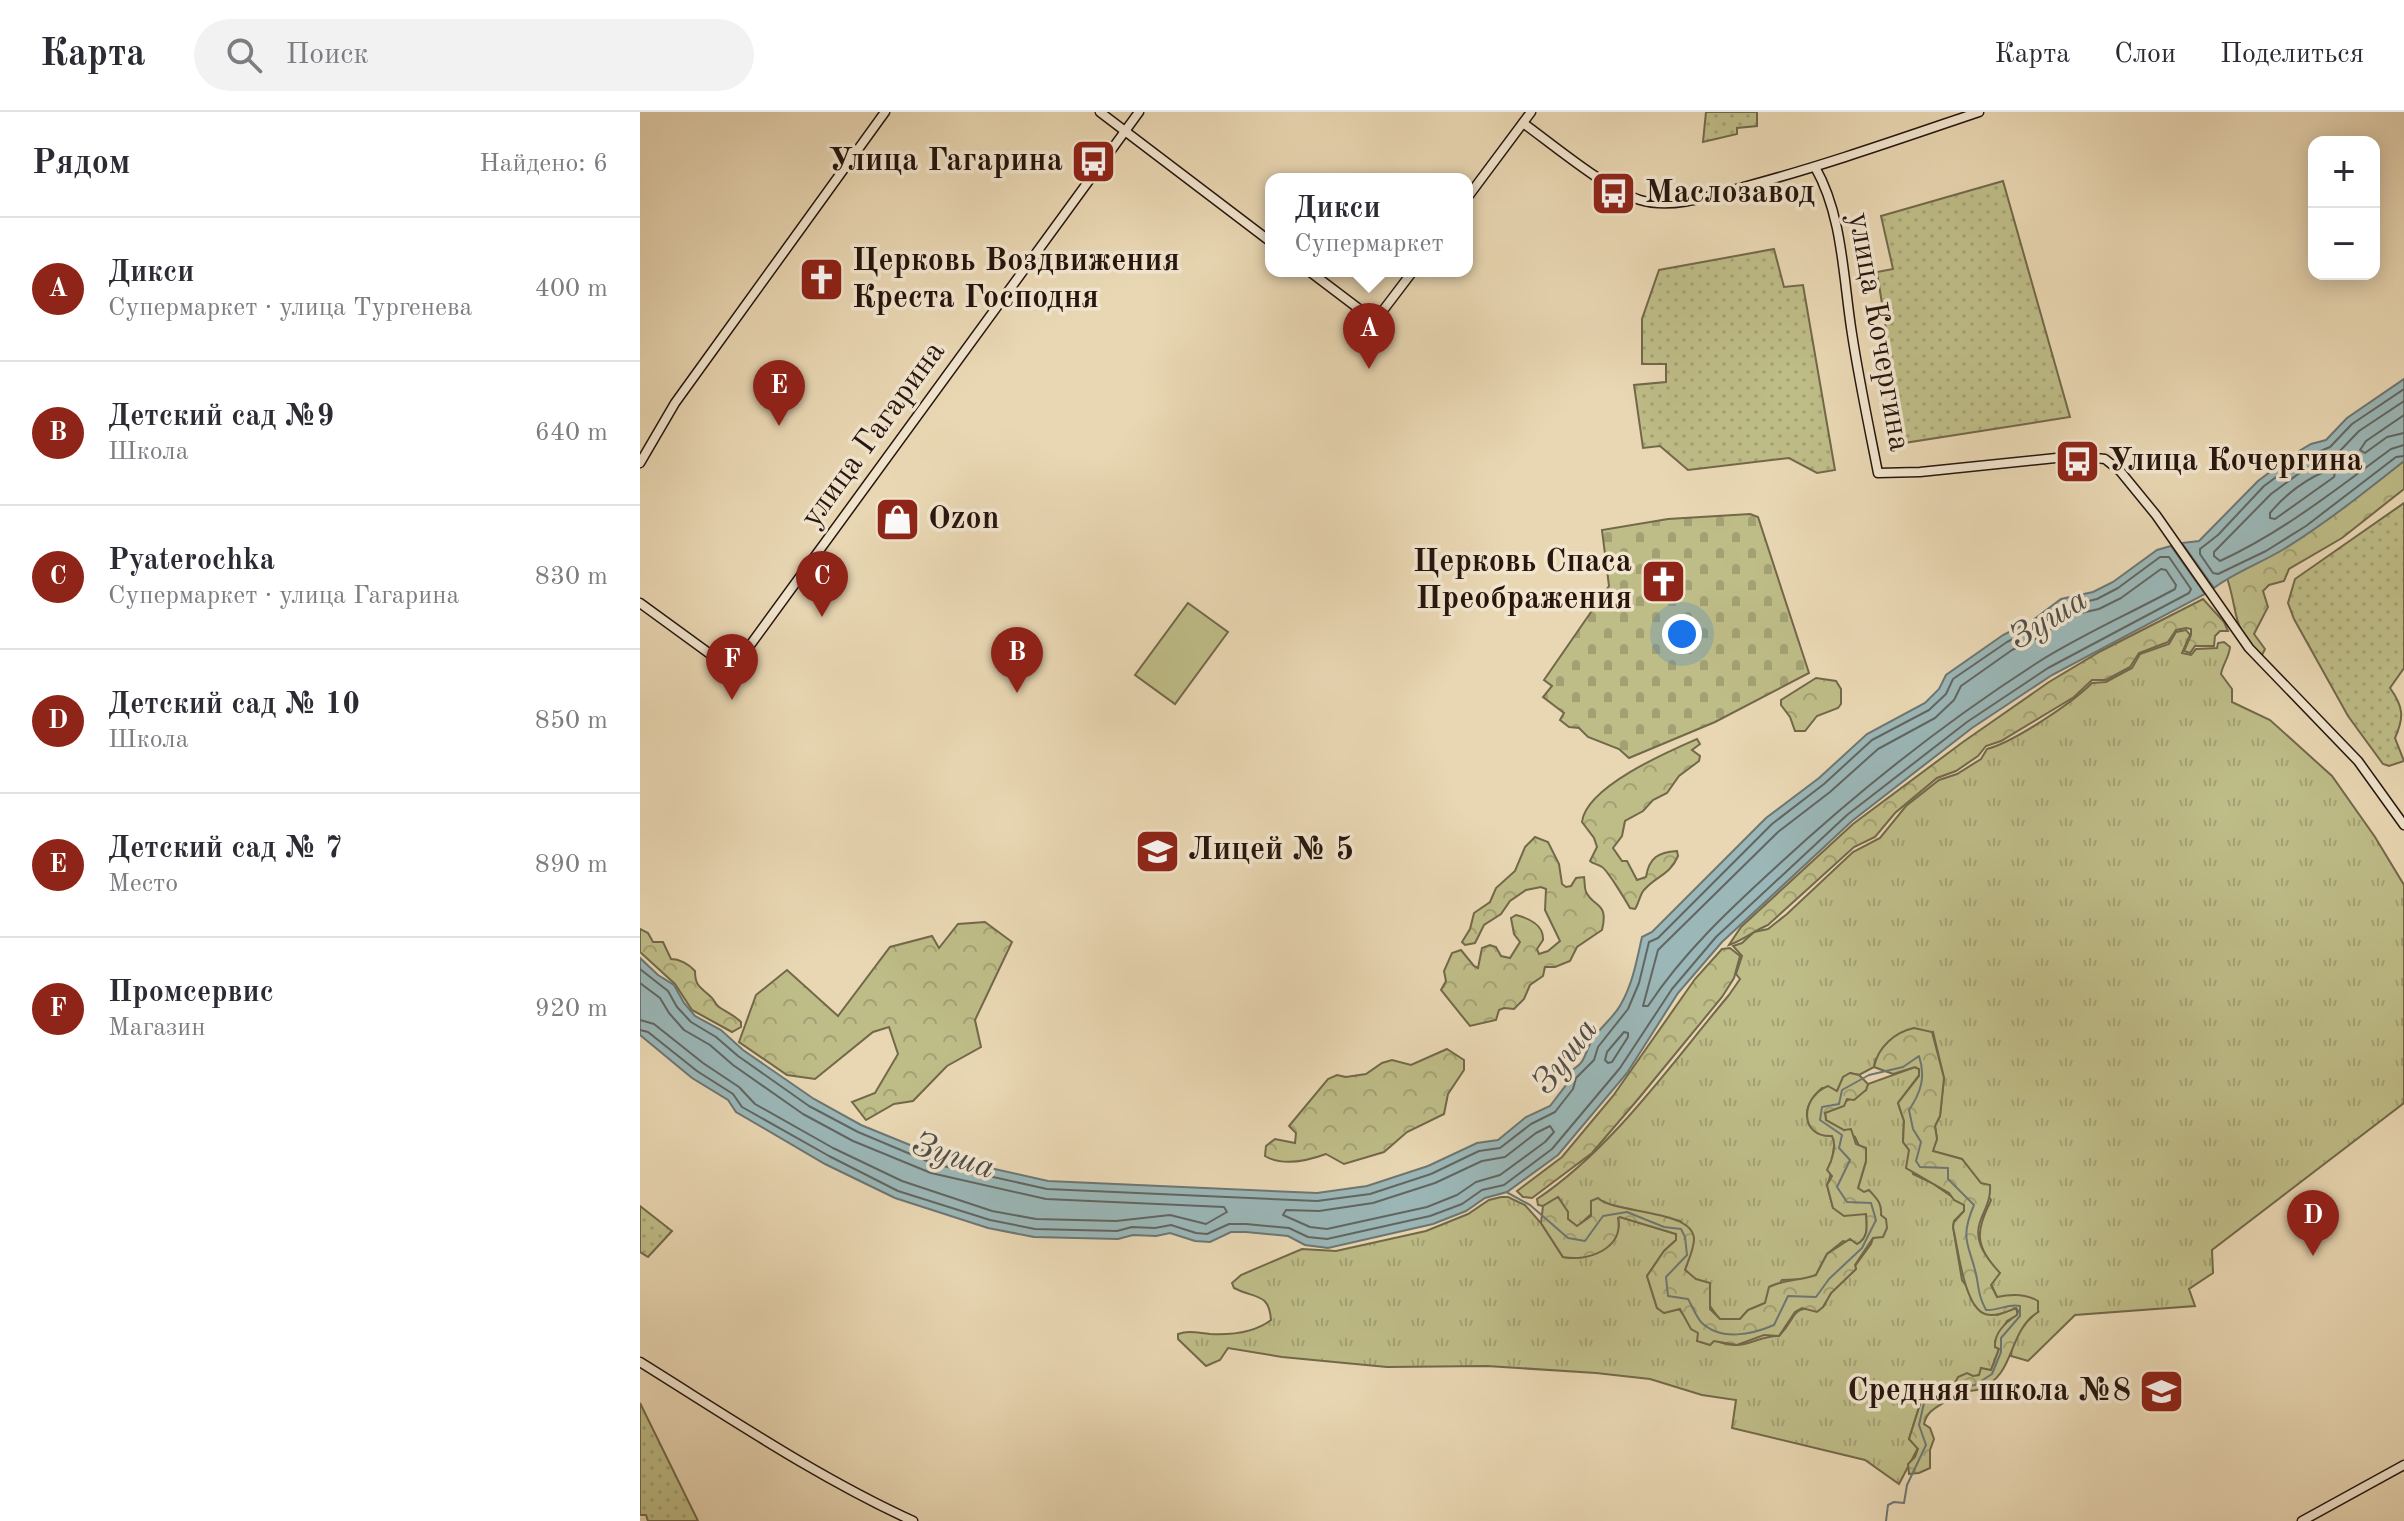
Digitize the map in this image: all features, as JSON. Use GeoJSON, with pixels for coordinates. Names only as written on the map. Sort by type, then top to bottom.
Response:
{"type":"FeatureCollection","features":[{"type":"Feature","properties":{"kind":"main road"},"geometry":{"type":"LineString","coordinates":[[640,463],[684,390],[885,112]]}},
{"type":"Feature","properties":{"kind":"main road"},"geometry":{"type":"LineString","coordinates":[[1100,112],[1265,237]]}},
{"type":"Feature","properties":{"kind":"main road","name":"улица Гагарина"},"geometry":{"type":"LineString","coordinates":[[640,603],[732,670],[1139,112]]}},
{"type":"Feature","properties":{"kind":"main road"},"geometry":{"type":"LineString","coordinates":[[1473,190],[1531,112]]}},
{"type":"Feature","properties":{"kind":"main road"},"geometry":{"type":"LineString","coordinates":[[1523,123],[1614,187],[1647,201],[1670,202],[1718,194],[1815,167],[1979,112]]}},
{"type":"Feature","properties":{"kind":"main road","name":"улица Кочергина"},"geometry":{"type":"LineString","coordinates":[[1815,167],[1828,190],[1835,217],[1852,336],[1878,473],[1920,472],[2075,456],[2105,459],[2120,471],[2156,515],[2267,669],[2358,761],[2404,825]]}},
{"type":"Feature","properties":{"kind":"main road"},"geometry":{"type":"LineString","coordinates":[[1317,277],[1375,321],[1408,277]]}},
{"type":"Feature","properties":{"kind":"main road"},"geometry":{"type":"LineString","coordinates":[[640,1362],[803,1464],[860,1497],[913,1521]]}},
{"type":"Feature","properties":{"kind":"main road"},"geometry":{"type":"LineString","coordinates":[[2302,1521],[2404,1465]]}},
{"type":"Feature","properties":{"kind":"green space"},"geometry":{"type":"Polygon","coordinates":[[[1706,112],[1757,112],[1757,126],[1737,128],[1737,134],[1703,142],[1706,112]]]}},
{"type":"Feature","properties":{"kind":"green space"},"geometry":{"type":"Polygon","coordinates":[[[2003,181],[2070,417],[1904,443],[1877,272],[1893,269],[1881,216],[2003,181]]]}},
{"type":"Feature","properties":{"kind":"green space"},"geometry":{"type":"Polygon","coordinates":[[[1774,249],[1784,287],[1803,285],[1835,470],[1817,473],[1789,458],[1688,470],[1660,446],[1643,448],[1634,385],[1666,382],[1666,364],[1642,364],[1642,319],[1659,270],[1774,249]]]}},
{"type":"Feature","properties":{"kind":"green space"},"geometry":{"type":"Polygon","coordinates":[[[2404,461],[2404,489],[2342,538],[2289,569],[2284,581],[2269,585],[2263,591],[2268,607],[2254,634],[2265,649],[2262,655],[2240,628],[2227,578],[2297,539],[2404,461]]]}},
{"type":"Feature","properties":{"kind":"green space"},"geometry":{"type":"Polygon","coordinates":[[[2404,503],[2404,668],[2390,688],[2400,707],[2401,718],[2395,738],[2404,761],[2389,766],[2383,764],[2348,716],[2288,603],[2295,579],[2404,503]]]}},
{"type":"Feature","properties":{"kind":"green space"},"geometry":{"type":"Polygon","coordinates":[[[1750,514],[1758,517],[1809,673],[1715,722],[1629,758],[1619,749],[1588,737],[1579,728],[1569,727],[1560,720],[1564,713],[1543,697],[1552,686],[1544,680],[1609,586],[1602,530],[1668,519],[1750,514]]]}},
{"type":"Feature","properties":{"kind":"green space"},"geometry":{"type":"Polygon","coordinates":[[[2203,599],[2228,631],[2220,631],[2215,636],[2214,646],[2195,646],[2190,653],[2184,651],[2191,629],[2176,630],[2168,642],[2139,653],[2130,667],[2106,680],[2092,680],[2074,697],[2001,741],[1986,746],[1978,756],[1956,771],[1937,778],[1895,813],[1875,837],[1854,847],[1768,925],[1729,945],[1741,927],[1853,824],[1963,742],[2049,682],[2101,651],[2203,599]]]}},
{"type":"Feature","properties":{"kind":"green space"},"geometry":{"type":"Polygon","coordinates":[[[1188,603],[1228,632],[1175,704],[1135,675],[1188,603]]]}},
{"type":"Feature","properties":{"kind":"green space"},"geometry":{"type":"Polygon","coordinates":[[[2186,630],[2190,635],[2182,653],[2191,655],[2196,649],[2217,648],[2218,643],[2224,642],[2230,647],[2221,674],[2232,689],[2232,702],[2270,720],[2332,776],[2404,885],[2404,1103],[2212,1250],[2213,1273],[2189,1289],[2195,1306],[2075,1315],[2028,1361],[2011,1356],[2019,1331],[2038,1312],[1997,1297],[1991,1284],[1999,1273],[1985,1254],[1980,1238],[1982,1222],[1991,1200],[1962,1159],[1932,1151],[1937,1139],[1935,1126],[1940,1116],[1944,1078],[1933,1032],[1876,1059],[1874,1067],[1859,1075],[1850,1073],[1837,1091],[1822,1088],[1810,1103],[1807,1110],[1809,1123],[1832,1136],[1835,1142],[1827,1185],[1833,1208],[1866,1214],[1865,1235],[1857,1245],[1843,1241],[1827,1254],[1816,1275],[1807,1279],[1782,1280],[1765,1303],[1748,1310],[1740,1319],[1720,1319],[1685,1270],[1694,1239],[1680,1221],[1603,1203],[1577,1227],[1568,1219],[1568,1212],[1558,1197],[1543,1206],[1538,1205],[1537,1199],[1564,1179],[1615,1131],[1729,995],[1740,979],[1736,974],[1742,956],[1733,946],[1742,943],[1754,932],[1768,929],[1787,914],[1853,852],[1880,838],[1906,806],[1939,780],[1957,774],[1981,759],[1987,749],[2012,739],[2042,721],[2092,683],[2106,682],[2132,668],[2140,654],[2169,644],[2176,632],[2186,630]]]}},
{"type":"Feature","properties":{"kind":"green space"},"geometry":{"type":"Polygon","coordinates":[[[1816,678],[1836,681],[1841,689],[1841,704],[1817,716],[1805,731],[1795,731],[1781,700],[1816,678]]]}},
{"type":"Feature","properties":{"kind":"green space"},"geometry":{"type":"Polygon","coordinates":[[[1697,739],[1700,744],[1692,750],[1700,756],[1699,761],[1679,776],[1667,793],[1625,821],[1622,836],[1613,848],[1622,861],[1627,861],[1637,880],[1646,877],[1649,865],[1656,857],[1677,851],[1678,856],[1671,867],[1644,890],[1635,909],[1630,908],[1605,870],[1590,861],[1597,847],[1582,822],[1587,809],[1597,796],[1630,772],[1697,739]]]}},
{"type":"Feature","properties":{"kind":"green space"},"geometry":{"type":"Polygon","coordinates":[[[1535,837],[1548,842],[1559,864],[1562,884],[1571,886],[1576,878],[1584,877],[1586,892],[1604,914],[1602,930],[1577,947],[1570,961],[1545,967],[1543,976],[1530,985],[1524,999],[1514,1009],[1504,1008],[1499,1010],[1496,1020],[1470,1026],[1441,990],[1446,981],[1444,971],[1452,953],[1461,950],[1478,968],[1482,948],[1490,945],[1496,947],[1501,956],[1510,958],[1520,942],[1514,934],[1511,918],[1516,915],[1530,920],[1541,930],[1543,940],[1537,949],[1539,954],[1560,941],[1545,910],[1546,889],[1541,887],[1526,890],[1510,901],[1501,914],[1484,925],[1475,943],[1465,945],[1462,942],[1470,929],[1474,913],[1490,902],[1496,888],[1515,871],[1525,847],[1535,837]]]}},
{"type":"Feature","properties":{"kind":"green space"},"geometry":{"type":"Polygon","coordinates":[[[985,922],[1012,942],[975,1020],[981,1047],[947,1066],[913,1101],[894,1104],[866,1120],[852,1102],[875,1093],[898,1054],[889,1027],[873,1032],[815,1079],[787,1075],[739,1042],[756,995],[787,970],[838,1016],[890,947],[932,936],[939,948],[958,924],[985,922]]]}},
{"type":"Feature","properties":{"kind":"green space"},"geometry":{"type":"Polygon","coordinates":[[[640,929],[648,933],[653,942],[663,942],[671,959],[693,968],[699,986],[718,1006],[741,1022],[741,1027],[732,1032],[692,1010],[675,984],[640,952],[640,929]]]}},
{"type":"Feature","properties":{"kind":"green space"},"geometry":{"type":"Polygon","coordinates":[[[1730,948],[1740,956],[1734,978],[1639,1098],[1592,1153],[1532,1198],[1523,1197],[1517,1191],[1562,1157],[1613,1096],[1695,979],[1722,949],[1730,948]]]}},
{"type":"Feature","properties":{"kind":"green space"},"geometry":{"type":"Polygon","coordinates":[[[1914,1028],[1932,1032],[1944,1078],[1933,1151],[1962,1159],[1981,1183],[1990,1185],[1978,1237],[1983,1250],[2000,1273],[1991,1285],[1997,1297],[2018,1295],[2038,1301],[2038,1312],[2021,1330],[2006,1364],[1992,1382],[1977,1390],[1955,1393],[1929,1413],[1924,1424],[1930,1428],[1934,1439],[1930,1450],[1930,1468],[1909,1474],[1908,1464],[1918,1449],[1909,1439],[1922,1398],[1938,1383],[1953,1387],[1958,1377],[1967,1373],[1979,1375],[1981,1368],[1991,1370],[1999,1349],[1995,1347],[1996,1337],[2018,1311],[2016,1308],[1989,1315],[1978,1309],[1967,1289],[1953,1227],[1964,1211],[1964,1205],[1906,1168],[1909,1150],[1903,1142],[1904,1121],[1898,1103],[1919,1076],[1919,1069],[1915,1067],[1893,1074],[1874,1067],[1879,1053],[1888,1042],[1914,1028]]]}},
{"type":"Feature","properties":{"kind":"green space"},"geometry":{"type":"Polygon","coordinates":[[[1447,1049],[1464,1060],[1464,1070],[1448,1094],[1444,1114],[1407,1132],[1384,1152],[1344,1164],[1326,1154],[1295,1161],[1279,1161],[1265,1156],[1266,1146],[1275,1139],[1295,1143],[1296,1133],[1289,1126],[1328,1079],[1337,1075],[1366,1074],[1392,1060],[1411,1065],[1447,1049]]]}},
{"type":"Feature","properties":{"kind":"green space"},"geometry":{"type":"Polygon","coordinates":[[[1915,1067],[1919,1069],[1919,1075],[1898,1103],[1904,1121],[1903,1142],[1909,1150],[1913,1174],[1964,1205],[1964,1211],[1954,1221],[1953,1227],[1962,1280],[1997,1315],[2016,1308],[2018,1315],[2007,1321],[1995,1341],[1999,1349],[1991,1370],[1922,1398],[1909,1439],[1918,1448],[1899,1484],[1865,1460],[1732,1428],[1736,1400],[1702,1395],[1650,1379],[1487,1366],[1387,1367],[1282,1357],[1228,1348],[1220,1360],[1206,1366],[1178,1339],[1178,1334],[1186,1332],[1242,1332],[1271,1320],[1264,1300],[1234,1288],[1232,1283],[1241,1275],[1302,1249],[1336,1251],[1426,1231],[1501,1197],[1525,1205],[1563,1257],[1593,1255],[1610,1245],[1618,1228],[1618,1217],[1676,1234],[1676,1240],[1664,1251],[1647,1276],[1657,1308],[1664,1313],[1679,1309],[1704,1334],[1728,1344],[1741,1345],[1779,1336],[1799,1311],[1823,1307],[1831,1293],[1856,1269],[1855,1266],[1871,1244],[1881,1215],[1858,1188],[1866,1161],[1855,1137],[1826,1120],[1825,1113],[1866,1090],[1868,1084],[1915,1067]]]}},
{"type":"Feature","properties":{"kind":"green space"},"geometry":{"type":"Polygon","coordinates":[[[1850,1073],[1859,1075],[1868,1084],[1866,1090],[1854,1100],[1847,1099],[1844,1106],[1825,1113],[1826,1120],[1844,1130],[1851,1129],[1856,1144],[1866,1148],[1866,1161],[1858,1188],[1864,1192],[1869,1190],[1877,1199],[1887,1228],[1883,1237],[1873,1238],[1855,1265],[1856,1269],[1831,1293],[1823,1307],[1817,1312],[1802,1308],[1795,1312],[1779,1336],[1764,1335],[1737,1345],[1714,1341],[1710,1345],[1697,1341],[1698,1333],[1691,1329],[1680,1309],[1664,1313],[1657,1308],[1647,1276],[1664,1251],[1676,1240],[1676,1234],[1620,1217],[1610,1245],[1593,1255],[1572,1258],[1563,1257],[1541,1223],[1543,1206],[1558,1197],[1568,1212],[1568,1219],[1577,1226],[1591,1216],[1591,1201],[1598,1198],[1620,1207],[1681,1222],[1690,1229],[1694,1239],[1685,1270],[1696,1279],[1710,1283],[1710,1309],[1720,1319],[1740,1319],[1748,1310],[1765,1303],[1769,1287],[1816,1275],[1827,1254],[1850,1239],[1857,1244],[1865,1235],[1866,1214],[1844,1216],[1833,1208],[1827,1185],[1832,1176],[1827,1170],[1833,1153],[1832,1136],[1814,1131],[1807,1116],[1808,1107],[1819,1091],[1828,1086],[1837,1091],[1843,1077],[1850,1073]]]}},
{"type":"Feature","properties":{"kind":"green space"},"geometry":{"type":"Polygon","coordinates":[[[640,1206],[672,1231],[648,1257],[640,1252],[640,1206]]]}},
{"type":"Feature","properties":{"kind":"green space"},"geometry":{"type":"Polygon","coordinates":[[[640,1403],[698,1521],[648,1521],[646,1515],[640,1515],[640,1403]]]}},
{"type":"Feature","properties":{"kind":"water"},"geometry":{"type":"Polygon","coordinates":[[[2404,379],[2404,461],[2300,539],[2214,588],[2182,543],[2199,541],[2258,481],[2294,454],[2326,440],[2347,418],[2404,379]]]}},
{"type":"Feature","properties":{"kind":"water","name":"Зуша"},"geometry":{"type":"Polygon","coordinates":[[[2171,546],[2205,594],[2052,675],[1972,728],[1852,821],[1722,942],[1678,993],[1627,1073],[1558,1155],[1507,1192],[1485,1198],[1466,1211],[1433,1224],[1328,1248],[1305,1245],[1288,1236],[1246,1232],[1231,1232],[1210,1242],[1170,1233],[1118,1239],[1034,1237],[988,1228],[895,1198],[825,1164],[736,1112],[728,1100],[692,1078],[640,1035],[640,958],[674,985],[695,1016],[721,1030],[743,1050],[814,1099],[861,1125],[937,1156],[1048,1181],[1317,1193],[1367,1186],[1428,1166],[1477,1143],[1498,1140],[1526,1117],[1550,1106],[1566,1085],[1568,1073],[1581,1063],[1593,1039],[1621,1004],[1632,979],[1642,937],[1652,932],[1766,818],[1819,778],[1867,734],[1925,703],[1939,689],[1946,675],[2003,635],[2033,620],[2061,599],[2093,592],[2113,582],[2157,550],[2171,546]]]}},
{"type":"Feature","properties":{"kind":"waterway"},"geometry":{"type":"LineString","coordinates":[[1508,1193],[1530,1205],[1568,1238],[1585,1241],[1603,1216],[1627,1212],[1664,1227],[1681,1229],[1687,1255],[1666,1277],[1668,1296],[1688,1299],[1701,1322],[1718,1332],[1737,1334],[1766,1328],[1774,1325],[1788,1296],[1816,1297],[1829,1279],[1862,1248],[1876,1220],[1871,1203],[1847,1202],[1837,1187],[1850,1160],[1839,1148],[1842,1135],[1820,1120],[1822,1107],[1839,1104],[1842,1090],[1869,1075],[1903,1067],[1919,1056],[1921,1084],[1909,1110],[1913,1129],[1921,1142],[1916,1161],[1920,1167],[1948,1168],[1948,1179],[1974,1205],[1966,1236],[1986,1310],[2020,1306],[2020,1316],[2001,1338],[2001,1352],[1992,1374],[1975,1385],[1954,1388],[1924,1403],[1919,1425],[1926,1445],[1907,1485],[1904,1503],[1888,1505],[1886,1521]]}},
{"type":"Feature","properties":{"kind":"place","name":"Улица Гагарина"},"geometry":{"type":"Point","coordinates":[1094,162]}},
{"type":"Feature","properties":{"kind":"place","name":"Маслозавод"},"geometry":{"type":"Point","coordinates":[1614,194]}},
{"type":"Feature","properties":{"kind":"place","name":"Церковь Воздвижения Креста Господня"},"geometry":{"type":"Point","coordinates":[821,280]}},
{"type":"Feature","properties":{"kind":"place","name":"Дикси"},"geometry":{"type":"Point","coordinates":[1369,369]}},
{"type":"Feature","properties":{"kind":"place","name":"Детский сад № 7"},"geometry":{"type":"Point","coordinates":[779,426]}},
{"type":"Feature","properties":{"kind":"place","name":"Улица Кочергина"},"geometry":{"type":"Point","coordinates":[2077,462]}},
{"type":"Feature","properties":{"kind":"place","name":"Ozon"},"geometry":{"type":"Point","coordinates":[897,520]}},
{"type":"Feature","properties":{"kind":"place","name":"Церковь Спаса Преображения"},"geometry":{"type":"Point","coordinates":[1663,581]}},
{"type":"Feature","properties":{"kind":"place","name":"Pyaterochka"},"geometry":{"type":"Point","coordinates":[822,617]}},
{"type":"Feature","properties":{"kind":"place","name":"Детский сад №9"},"geometry":{"type":"Point","coordinates":[1017,693]}},
{"type":"Feature","properties":{"kind":"place","name":"Промсервис"},"geometry":{"type":"Point","coordinates":[732,700]}},
{"type":"Feature","properties":{"kind":"place","name":"Лицей № 5"},"geometry":{"type":"Point","coordinates":[1157,851]}},
{"type":"Feature","properties":{"kind":"place","name":"Детский сад № 10"},"geometry":{"type":"Point","coordinates":[2313,1256]}},
{"type":"Feature","properties":{"kind":"place","name":"Средняя школа №8"},"geometry":{"type":"Point","coordinates":[2162,1392]}}]}
